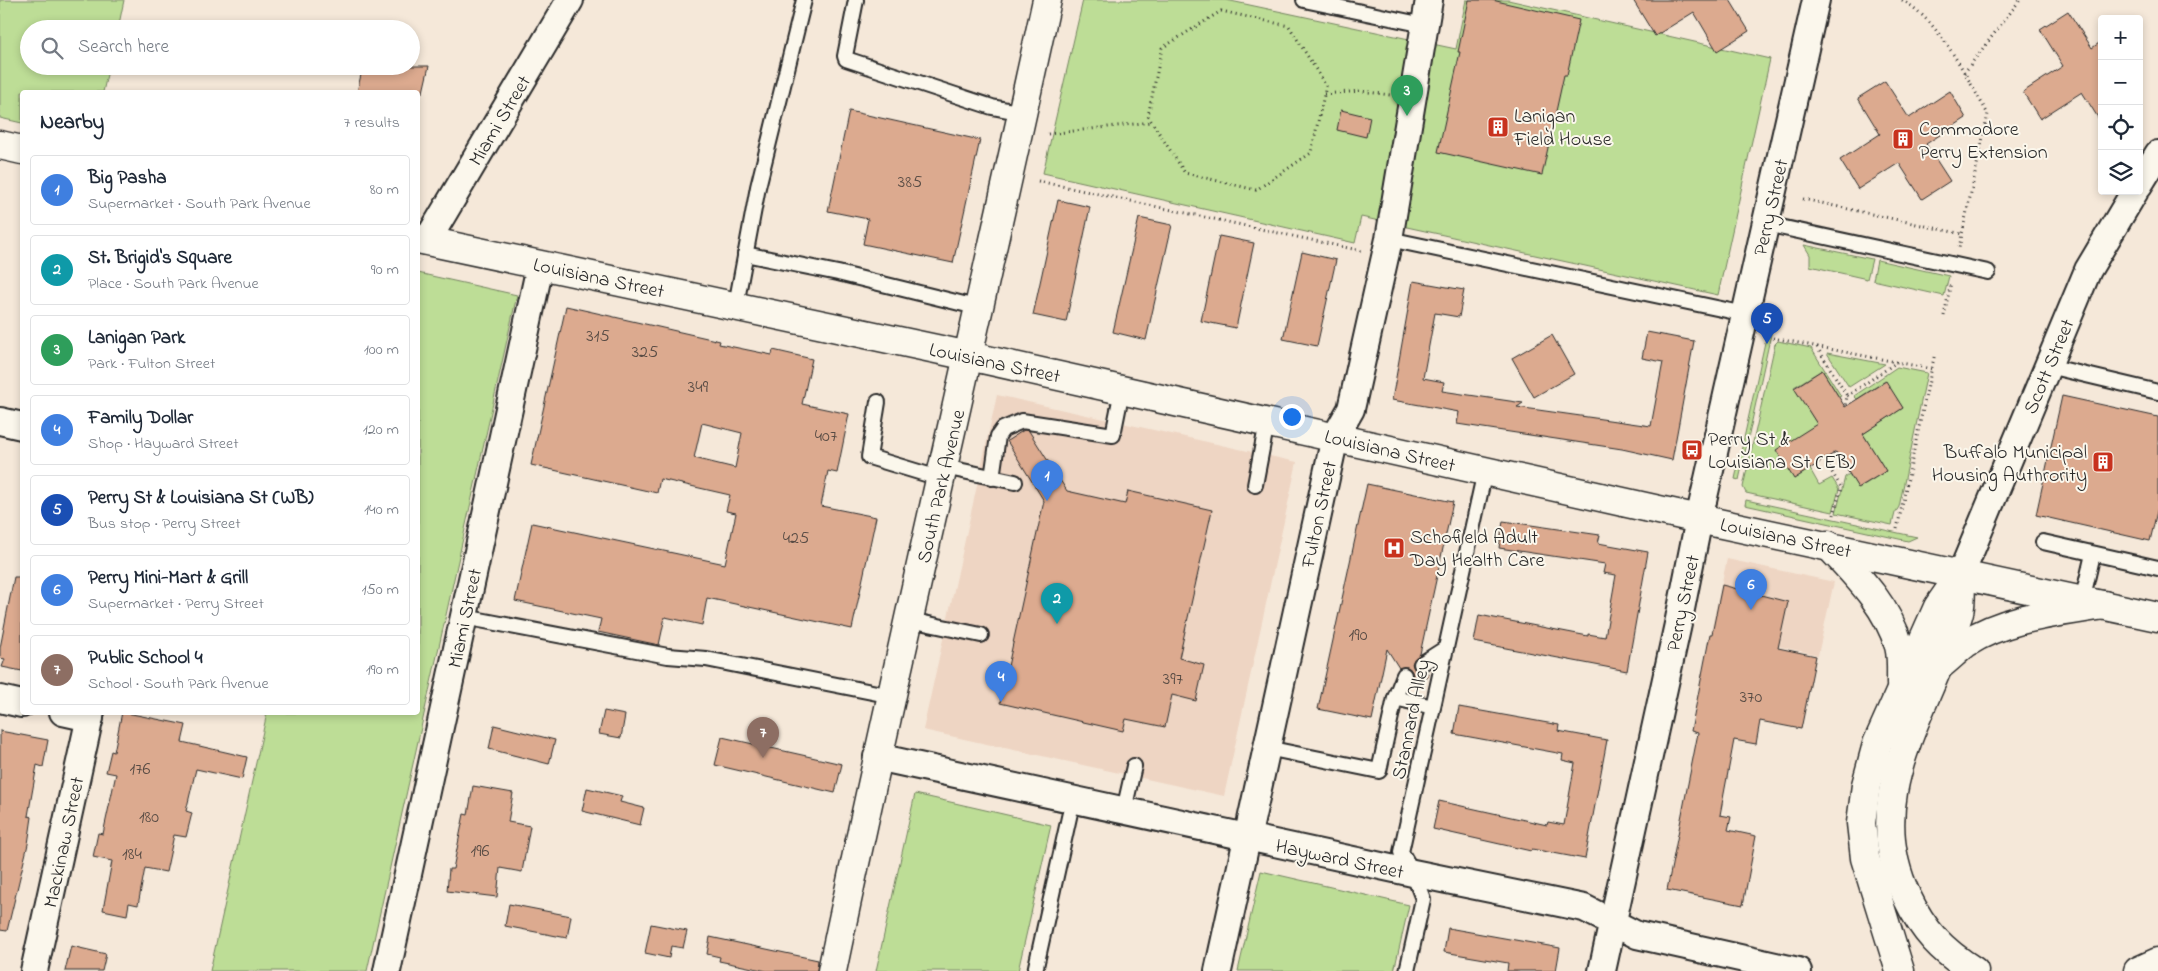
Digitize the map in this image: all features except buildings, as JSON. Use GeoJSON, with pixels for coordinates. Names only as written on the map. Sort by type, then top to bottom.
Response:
{"type":"FeatureCollection","features":[{"type":"Feature","properties":{"kind":"main road","name":"South Park Avenue"},"geometry":{"type":"LineString","coordinates":[[832,971],[877,757],[910,620],[1047,0]]}},
{"type":"Feature","properties":{"kind":"main road"},"geometry":{"type":"LineString","coordinates":[[0,146],[20,150]]}},
{"type":"Feature","properties":{"kind":"main road","name":"Louisiana Street"},"geometry":{"type":"LineString","coordinates":[[422,240],[969,356],[1485,471],[2158,617]]}},
{"type":"Feature","properties":{"kind":"main road"},"geometry":{"type":"LineString","coordinates":[[1828,545],[1860,579],[1883,610],[1892,626],[1899,647],[1901,692]]}},
{"type":"Feature","properties":{"kind":"main road"},"geometry":{"type":"LineString","coordinates":[[1961,574],[1959,611],[1897,767],[1891,800],[1890,843],[1898,879],[1913,910],[1928,933],[1951,956],[1974,971]]}},
{"type":"Feature","properties":{"kind":"main road"},"geometry":{"type":"LineString","coordinates":[[1900,971],[1865,858],[1861,823],[1866,785],[1877,744],[1938,607],[1961,574]]}},
{"type":"Feature","properties":{"kind":"main road"},"geometry":{"type":"LineString","coordinates":[[1938,667],[1965,644],[1992,629],[2026,618],[2093,603]]}},
{"type":"Feature","properties":{"kind":"main road"},"geometry":{"type":"LineString","coordinates":[[2138,971],[2158,962]]}},
{"type":"Feature","properties":{"kind":"street","name":"Miami Street"},"geometry":{"type":"LineString","coordinates":[[422,240],[570,0]]}},
{"type":"Feature","properties":{"kind":"street","name":"Fulton Street"},"geometry":{"type":"LineString","coordinates":[[1218,971],[1335,437],[1351,409],[1390,239],[1424,26],[1430,0]]}},
{"type":"Feature","properties":{"kind":"street","name":"Perry Street"},"geometry":{"type":"LineString","coordinates":[[1602,971],[1700,518],[1816,0]]}},
{"type":"Feature","properties":{"kind":"street"},"geometry":{"type":"LineString","coordinates":[[2143,178],[2158,154]]}},
{"type":"Feature","properties":{"kind":"street","name":"Scott Street"},"geometry":{"type":"LineString","coordinates":[[1961,574],[2088,270],[2134,195]]}},
{"type":"Feature","properties":{"kind":"street","name":"Miami Street"},"geometry":{"type":"LineString","coordinates":[[387,971],[540,266]]}},
{"type":"Feature","properties":{"kind":"street"},"geometry":{"type":"LineString","coordinates":[[0,421],[20,426]]}},
{"type":"Feature","properties":{"kind":"street"},"geometry":{"type":"LineString","coordinates":[[0,699],[20,704]]}},
{"type":"Feature","properties":{"kind":"street","name":"Mackinaw Street"},"geometry":{"type":"LineString","coordinates":[[34,971],[91,715]]}},
{"type":"Feature","properties":{"kind":"street","name":"Hayward Street"},"geometry":{"type":"LineString","coordinates":[[877,757],[1413,874],[1584,908],[1637,935],[1798,971]]}},
{"type":"Feature","properties":{"kind":"lane"},"geometry":{"type":"LineString","coordinates":[[736,306],[758,187],[804,0]]}},
{"type":"Feature","properties":{"kind":"lane"},"geometry":{"type":"LineString","coordinates":[[856,0],[846,59],[992,106],[1022,113]]}},
{"type":"Feature","properties":{"kind":"lane"},"geometry":{"type":"LineString","coordinates":[[1304,0],[1424,26]]}},
{"type":"Feature","properties":{"kind":"lane"},"geometry":{"type":"LineString","coordinates":[[1766,224],[1988,272]]}},
{"type":"Feature","properties":{"kind":"lane"},"geometry":{"type":"LineString","coordinates":[[1390,239],[1746,314]]}},
{"type":"Feature","properties":{"kind":"lane"},"geometry":{"type":"LineString","coordinates":[[745,254],[838,273],[980,308]]}},
{"type":"Feature","properties":{"kind":"lane"},"geometry":{"type":"LineString","coordinates":[[2048,366],[2158,392]]}},
{"type":"Feature","properties":{"kind":"lane"},"geometry":{"type":"LineString","coordinates":[[992,478],[998,436],[1003,429],[1022,421],[1113,435],[1122,390]]}},
{"type":"Feature","properties":{"kind":"lane"},"geometry":{"type":"LineString","coordinates":[[878,402],[869,457],[943,473],[1014,482]]}},
{"type":"Feature","properties":{"kind":"lane"},"geometry":{"type":"LineString","coordinates":[[1254,485],[1268,422]]}},
{"type":"Feature","properties":{"kind":"lane","name":"Stannard Alley"},"geometry":{"type":"LineString","coordinates":[[1407,971],[1423,899],[1413,874],[1401,852],[1485,471]]}},
{"type":"Feature","properties":{"kind":"lane"},"geometry":{"type":"LineString","coordinates":[[2043,542],[2158,568]]}},
{"type":"Feature","properties":{"kind":"lane"},"geometry":{"type":"LineString","coordinates":[[2092,554],[2093,603]]}},
{"type":"Feature","properties":{"kind":"lane"},"geometry":{"type":"LineString","coordinates":[[464,617],[668,656],[706,659],[892,696]]}},
{"type":"Feature","properties":{"kind":"lane"},"geometry":{"type":"LineString","coordinates":[[910,620],[980,635]]}},
{"type":"Feature","properties":{"kind":"lane"},"geometry":{"type":"LineString","coordinates":[[1421,664],[1446,648]]}},
{"type":"Feature","properties":{"kind":"lane"},"geometry":{"type":"LineString","coordinates":[[1266,748],[1380,771],[1395,698],[1404,675]]}},
{"type":"Feature","properties":{"kind":"lane"},"geometry":{"type":"LineString","coordinates":[[1395,698],[1433,707]]}},
{"type":"Feature","properties":{"kind":"lane"},"geometry":{"type":"LineString","coordinates":[[1124,810],[1134,766]]}},
{"type":"Feature","properties":{"kind":"lane"},"geometry":{"type":"LineString","coordinates":[[1035,971],[1073,799]]}},
{"type":"Feature","properties":{"kind":"path"},"geometry":{"type":"LineString","coordinates":[[1902,0],[1910,5],[1936,32],[1964,73],[1988,114],[1959,248]]}},
{"type":"Feature","properties":{"kind":"path"},"geometry":{"type":"LineString","coordinates":[[1964,73],[2020,0]]}},
{"type":"Feature","properties":{"kind":"path"},"geometry":{"type":"LineString","coordinates":[[1221,11],[1289,26],[1326,86],[1311,153],[1256,190],[1185,174],[1151,122],[1148,116],[1162,48],[1221,11]]}},
{"type":"Feature","properties":{"kind":"path"},"geometry":{"type":"LineString","coordinates":[[1324,94],[1377,92]]}},
{"type":"Feature","properties":{"kind":"path"},"geometry":{"type":"LineString","coordinates":[[1048,134],[1151,122]]}},
{"type":"Feature","properties":{"kind":"path"},"geometry":{"type":"LineString","coordinates":[[1038,181],[1362,251]]}},
{"type":"Feature","properties":{"kind":"path"},"geometry":{"type":"LineString","coordinates":[[1803,199],[1962,234]]}},
{"type":"Feature","properties":{"kind":"path"},"geometry":{"type":"LineString","coordinates":[[1944,316],[1952,276]]}},
{"type":"Feature","properties":{"kind":"path"},"geometry":{"type":"LineString","coordinates":[[1773,338],[1932,369]]}},
{"type":"Feature","properties":{"kind":"path"},"geometry":{"type":"LineString","coordinates":[[1816,346],[1847,396],[1845,407]]}},
{"type":"Feature","properties":{"kind":"path"},"geometry":{"type":"LineString","coordinates":[[1897,529],[1935,354]]}},
{"type":"Feature","properties":{"kind":"path"},"geometry":{"type":"LineString","coordinates":[[1847,396],[1897,362]]}},
{"type":"Feature","properties":{"kind":"path"},"geometry":{"type":"LineString","coordinates":[[1834,515],[1841,487],[1825,461],[1836,452]]}},
{"type":"Feature","properties":{"kind":"shaded area"},"geometry":{"type":"Polygon","coordinates":[[[997,395],[1297,462],[1224,796],[923,730],[997,395]]]}},
{"type":"Feature","properties":{"kind":"shaded area"},"geometry":{"type":"Polygon","coordinates":[[[1727,559],[1834,582],[1818,655],[1711,632],[1727,559]]]}},
{"type":"Feature","properties":{"kind":"green space"},"geometry":{"type":"Polygon","coordinates":[[[0,0],[124,0],[120,20],[20,20],[20,75],[107,75],[103,90],[20,90],[20,123],[0,118],[0,0]]]}},
{"type":"Feature","properties":{"kind":"green space"},"geometry":{"type":"Polygon","coordinates":[[[1083,0],[1226,0],[1456,49],[1466,0],[1508,0],[1770,59],[1718,295],[1361,217],[1355,243],[1043,173],[1083,0]]]}},
{"type":"Feature","properties":{"kind":"green space"},"geometry":{"type":"Polygon","coordinates":[[[1804,245],[1872,259],[1867,279],[1810,266],[1810,255],[1804,245]]]}},
{"type":"Feature","properties":{"kind":"green space"},"geometry":{"type":"Polygon","coordinates":[[[1877,260],[1949,276],[1944,296],[1873,280],[1877,260]]]}},
{"type":"Feature","properties":{"kind":"green space"},"geometry":{"type":"Polygon","coordinates":[[[420,273],[517,295],[367,971],[210,971],[267,715],[420,715],[420,273]]]}},
{"type":"Feature","properties":{"kind":"green space"},"geometry":{"type":"Polygon","coordinates":[[[1769,324],[1773,325],[1739,480],[1735,479],[1769,324]]]}},
{"type":"Feature","properties":{"kind":"green space"},"geometry":{"type":"Polygon","coordinates":[[[1778,341],[1811,348],[1841,396],[1839,397],[1822,370],[1794,387],[1817,424],[1794,479],[1810,469],[1819,485],[1832,478],[1839,489],[1833,512],[1746,493],[1743,487],[1775,344],[1778,341]]]}},
{"type":"Feature","properties":{"kind":"green space"},"geometry":{"type":"Polygon","coordinates":[[[1827,353],[1885,364],[1849,387],[1827,353]]]}},
{"type":"Feature","properties":{"kind":"green space"},"geometry":{"type":"Polygon","coordinates":[[[1897,367],[1927,373],[1899,507],[1895,513],[1892,525],[1836,513],[1845,477],[1849,474],[1859,488],[1886,471],[1863,434],[1903,408],[1885,381],[1857,399],[1854,396],[1897,367]]]}},
{"type":"Feature","properties":{"kind":"green space"},"geometry":{"type":"Polygon","coordinates":[[[1746,500],[1917,537],[1908,541],[1745,505],[1746,500]]]}},
{"type":"Feature","properties":{"kind":"green space"},"geometry":{"type":"Polygon","coordinates":[[[915,794],[1051,825],[1018,971],[876,971],[915,794]]]}},
{"type":"Feature","properties":{"kind":"green space"},"geometry":{"type":"Polygon","coordinates":[[[1261,871],[1409,905],[1394,971],[1238,971],[1261,871]]]}},
{"type":"Feature","properties":{"kind":"place","name":"Lanigan Park"},"geometry":{"type":"Point","coordinates":[1407,116]}},
{"type":"Feature","properties":{"kind":"place","name":"Lanigan Field House"},"geometry":{"type":"Point","coordinates":[1498,127]}},
{"type":"Feature","properties":{"kind":"place","name":"Commodore Perry Extension"},"geometry":{"type":"Point","coordinates":[1903,139]}},
{"type":"Feature","properties":{"kind":"place","name":"Perry St & Louisiana St (WB)"},"geometry":{"type":"Point","coordinates":[1767,344]}},
{"type":"Feature","properties":{"kind":"place","name":"Perry St & Louisiana St (EB)"},"geometry":{"type":"Point","coordinates":[1692,450]}},
{"type":"Feature","properties":{"kind":"place","name":"Buffalo Municipal Housing Authrority"},"geometry":{"type":"Point","coordinates":[2103,462]}},
{"type":"Feature","properties":{"kind":"place","name":"Big Pasha"},"geometry":{"type":"Point","coordinates":[1047,501]}},
{"type":"Feature","properties":{"kind":"place","name":"Schofield Adult Day Health Care"},"geometry":{"type":"Point","coordinates":[1394,548]}},
{"type":"Feature","properties":{"kind":"place","name":"Perry Mini-Mart & Grill"},"geometry":{"type":"Point","coordinates":[1751,610]}},
{"type":"Feature","properties":{"kind":"place","name":"St. Brigid's Square"},"geometry":{"type":"Point","coordinates":[1057,624]}},
{"type":"Feature","properties":{"kind":"place","name":"Family Dollar"},"geometry":{"type":"Point","coordinates":[1001,702]}},
{"type":"Feature","properties":{"kind":"place","name":"Public School 4"},"geometry":{"type":"Point","coordinates":[763,758]}}]}
